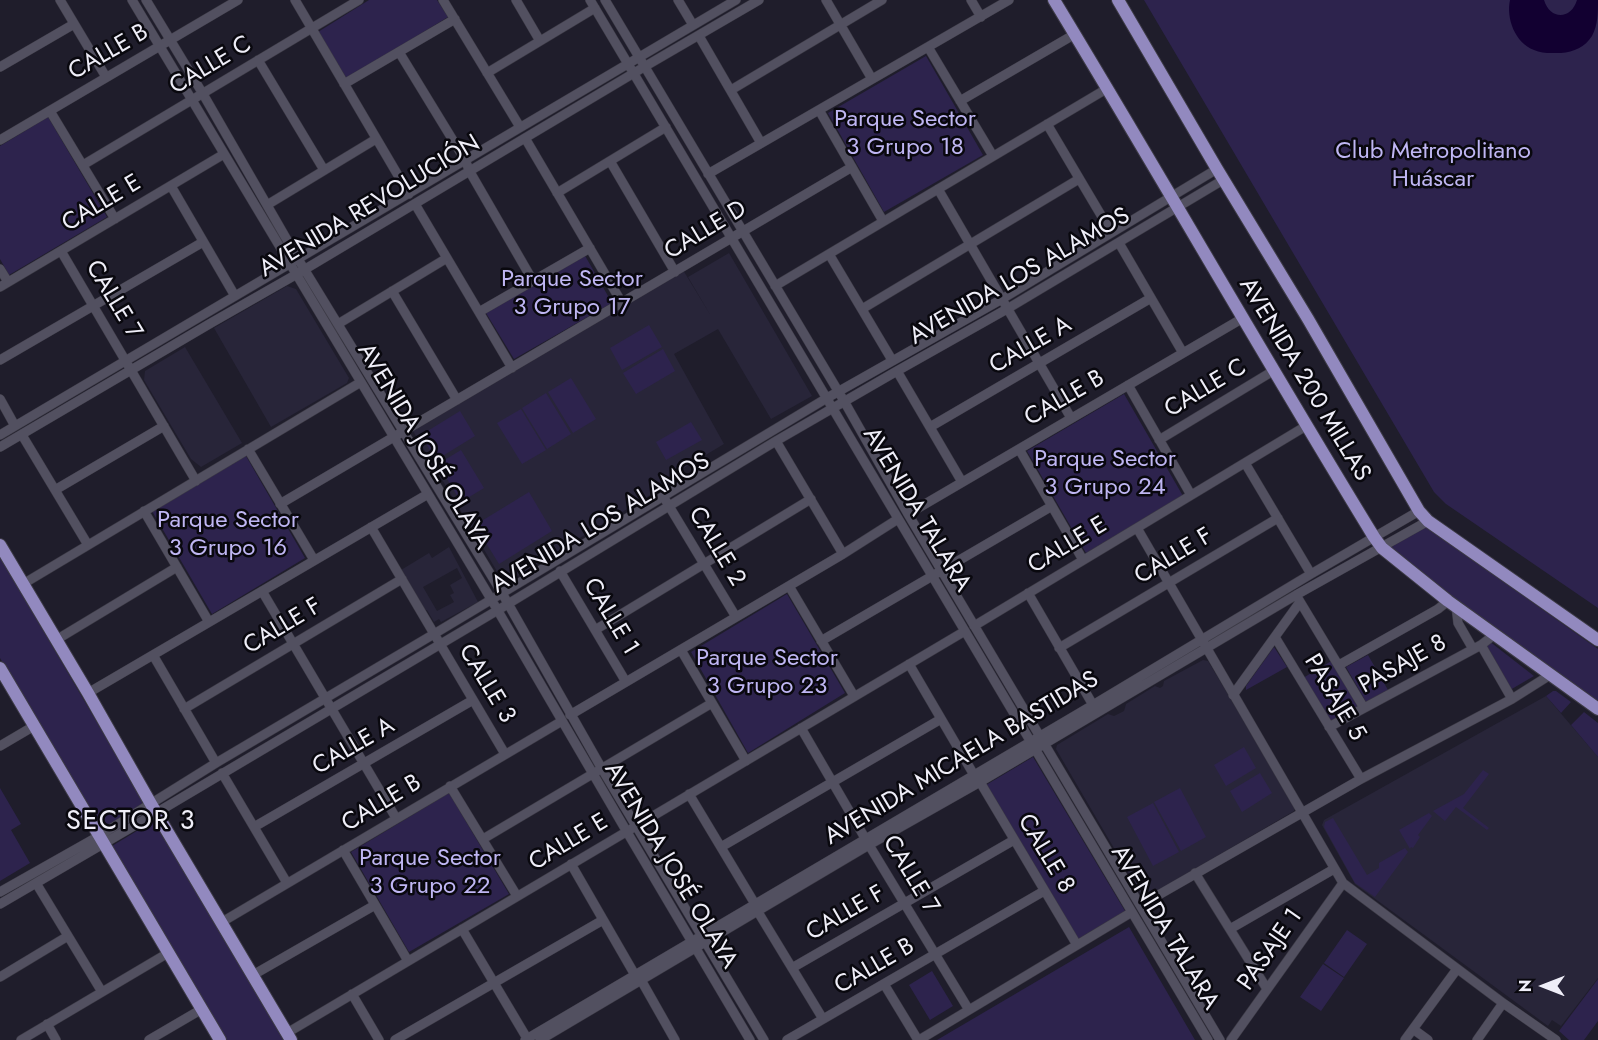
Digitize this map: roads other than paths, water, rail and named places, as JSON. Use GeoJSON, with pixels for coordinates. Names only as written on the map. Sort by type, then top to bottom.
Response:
{"type":"FeatureCollection","features":[{"type":"Feature","properties":{"kind":"main road","name":"AVENIDA 200 MILLAS"},"geometry":{"type":"LineString","coordinates":[[1054,0],[1273,371],[1382,548],[1452,604],[1598,710]]}},
{"type":"Feature","properties":{"kind":"main road","name":"AVENIDA 200 MILLAS"},"geometry":{"type":"LineString","coordinates":[[1118,0],[1308,319],[1419,512],[1428,521],[1598,640]]}},
{"type":"Feature","properties":{"kind":"main road"},"geometry":{"type":"LineString","coordinates":[[0,545],[289,1036]]}},
{"type":"Feature","properties":{"kind":"main road"},"geometry":{"type":"LineString","coordinates":[[0,669],[220,1040]]}},
{"type":"Feature","properties":{"kind":"street"},"geometry":{"type":"LineString","coordinates":[[60,0],[106,77]]}},
{"type":"Feature","properties":{"kind":"street","name":"AVENIDA JOSÉ OLAYA"},"geometry":{"type":"LineString","coordinates":[[132,0],[224,154],[294,262],[338,324],[502,593],[566,718]]}},
{"type":"Feature","properties":{"kind":"street","name":"AVENIDA JOSÉ OLAYA"},"geometry":{"type":"LineString","coordinates":[[146,0],[267,205],[294,262]]}},
{"type":"Feature","properties":{"kind":"street","name":"CALLE B"},"geometry":{"type":"LineString","coordinates":[[0,140],[170,40],[223,4],[238,0]]}},
{"type":"Feature","properties":{"kind":"street"},"geometry":{"type":"LineString","coordinates":[[295,0],[409,194]]}},
{"type":"Feature","properties":{"kind":"street","name":"CALLE C"},"geometry":{"type":"LineString","coordinates":[[83,165],[359,0]]}},
{"type":"Feature","properties":{"kind":"street"},"geometry":{"type":"LineString","coordinates":[[444,0],[520,127]]}},
{"type":"Feature","properties":{"kind":"street"},"geometry":{"type":"LineString","coordinates":[[516,0],[540,41]]}},
{"type":"Feature","properties":{"kind":"street","name":"AVENIDA TALARA"},"geometry":{"type":"LineString","coordinates":[[605,0],[844,401],[974,626],[1131,912],[1208,1040]]}},
{"type":"Feature","properties":{"kind":"street"},"geometry":{"type":"LineString","coordinates":[[678,0],[693,26]]}},
{"type":"Feature","properties":{"kind":"street","name":"AVENIDA REVOLUCIÓN"},"geometry":{"type":"LineString","coordinates":[[0,435],[736,0]]}},
{"type":"Feature","properties":{"kind":"street","name":"AVENIDA REVOLUCIÓN"},"geometry":{"type":"LineString","coordinates":[[0,447],[301,272],[759,0]]}},
{"type":"Feature","properties":{"kind":"street"},"geometry":{"type":"LineString","coordinates":[[826,0],[872,79]]}},
{"type":"Feature","properties":{"kind":"street"},"geometry":{"type":"LineString","coordinates":[[730,90],[882,0]]}},
{"type":"Feature","properties":{"kind":"street"},"geometry":{"type":"LineString","coordinates":[[971,0],[981,17]]}},
{"type":"Feature","properties":{"kind":"street"},"geometry":{"type":"LineString","coordinates":[[708,174],[1009,0]]}},
{"type":"Feature","properties":{"kind":"street"},"geometry":{"type":"LineString","coordinates":[[487,73],[540,41],[593,4]]}},
{"type":"Feature","properties":{"kind":"street","name":"AVENIDA TALARA"},"geometry":{"type":"LineString","coordinates":[[593,4],[965,631],[1141,905],[1220,1040]]}},
{"type":"Feature","properties":{"kind":"street"},"geometry":{"type":"LineString","coordinates":[[344,84],[455,19]]}},
{"type":"Feature","properties":{"kind":"street"},"geometry":{"type":"LineString","coordinates":[[0,67],[74,24]]}},
{"type":"Feature","properties":{"kind":"street"},"geometry":{"type":"LineString","coordinates":[[960,101],[1075,34]]}},
{"type":"Feature","properties":{"kind":"street"},"geometry":{"type":"LineString","coordinates":[[699,36],[761,143]]}},
{"type":"Feature","properties":{"kind":"street"},"geometry":{"type":"LineString","coordinates":[[928,47],[993,156]]}},
{"type":"Feature","properties":{"kind":"street"},"geometry":{"type":"LineString","coordinates":[[399,52],[465,160],[533,281]]}},
{"type":"Feature","properties":{"kind":"street"},"geometry":{"type":"LineString","coordinates":[[258,60],[324,170]]}},
{"type":"Feature","properties":{"kind":"street"},"geometry":{"type":"LineString","coordinates":[[775,286],[1108,88]]}},
{"type":"Feature","properties":{"kind":"street"},"geometry":{"type":"LineString","coordinates":[[819,110],[884,221]]}},
{"type":"Feature","properties":{"kind":"street"},"geometry":{"type":"LineString","coordinates":[[50,111],[115,219]]}},
{"type":"Feature","properties":{"kind":"street"},"geometry":{"type":"LineString","coordinates":[[1047,124],[1111,232]]}},
{"type":"Feature","properties":{"kind":"street"},"geometry":{"type":"LineString","coordinates":[[557,193],[666,127]]}},
{"type":"Feature","properties":{"kind":"street"},"geometry":{"type":"LineString","coordinates":[[525,138],[622,303]]}},
{"type":"Feature","properties":{"kind":"street"},"geometry":{"type":"LineString","coordinates":[[267,205],[376,139]]}},
{"type":"Feature","properties":{"kind":"street","name":"CALLE E"},"geometry":{"type":"LineString","coordinates":[[4,285],[224,154]]}},
{"type":"Feature","properties":{"kind":"street"},"geometry":{"type":"LineString","coordinates":[[610,160],[675,272]]}},
{"type":"Feature","properties":{"kind":"street","name":"CALLE D"},"geometry":{"type":"LineString","coordinates":[[394,437],[852,167]]}},
{"type":"Feature","properties":{"kind":"street","name":"AVENIDA LOS ALAMOS"},"geometry":{"type":"LineString","coordinates":[[0,904],[25,883],[154,808],[222,773],[498,610],[776,441],[1119,243],[1174,202],[1220,174]]}},
{"type":"Feature","properties":{"kind":"street"},"geometry":{"type":"LineString","coordinates":[[862,309],[1079,179]]}},
{"type":"Feature","properties":{"kind":"street"},"geometry":{"type":"LineString","coordinates":[[171,186],[235,296]]}},
{"type":"Feature","properties":{"kind":"street"},"geometry":{"type":"LineString","coordinates":[[938,189],[1071,418]]}},
{"type":"Feature","properties":{"kind":"street","name":"AVENIDA LOS ALAMOS"},"geometry":{"type":"LineString","coordinates":[[154,808],[216,763],[827,398],[1002,299],[1111,232],[1174,202]]}},
{"type":"Feature","properties":{"kind":"street"},"geometry":{"type":"LineString","coordinates":[[415,204],[512,368]]}},
{"type":"Feature","properties":{"kind":"street"},"geometry":{"type":"LineString","coordinates":[[0,360],[203,242]]}},
{"type":"Feature","properties":{"kind":"street"},"geometry":{"type":"LineString","coordinates":[[1119,243],[1183,353]]}},
{"type":"Feature","properties":{"kind":"street"},"geometry":{"type":"LineString","coordinates":[[479,312],[590,248]]}},
{"type":"Feature","properties":{"kind":"street","name":"CALLE 7"},"geometry":{"type":"LineString","coordinates":[[61,251],[132,369]]}},
{"type":"Feature","properties":{"kind":"street"},"geometry":{"type":"LineString","coordinates":[[829,254],[892,360]]}},
{"type":"Feature","properties":{"kind":"street"},"geometry":{"type":"LineString","coordinates":[[338,324],[447,258]]}},
{"type":"Feature","properties":{"kind":"street"},"geometry":{"type":"LineString","coordinates":[[0,268],[4,285]]}},
{"type":"Feature","properties":{"kind":"street","name":"AVENIDA JOSÉ OLAYA"},"geometry":{"type":"LineString","coordinates":[[301,272],[361,382],[491,599],[598,772],[636,826],[750,1040]]}},
{"type":"Feature","properties":{"kind":"street"},"geometry":{"type":"LineString","coordinates":[[392,291],[457,400]]}},
{"type":"Feature","properties":{"kind":"street","name":"CALLE A"},"geometry":{"type":"LineString","coordinates":[[930,427],[1151,298]]}},
{"type":"Feature","properties":{"kind":"street","name":"CALLE B"},"geometry":{"type":"LineString","coordinates":[[908,514],[1242,318]]}},
{"type":"Feature","properties":{"kind":"street"},"geometry":{"type":"LineString","coordinates":[[132,369],[196,481]]}},
{"type":"Feature","properties":{"kind":"street"},"geometry":{"type":"LineString","coordinates":[[897,371],[962,482]]}},
{"type":"Feature","properties":{"kind":"street","name":"CALLE C"},"geometry":{"type":"LineString","coordinates":[[1160,440],[1273,371]]}},
{"type":"Feature","properties":{"kind":"street"},"geometry":{"type":"LineString","coordinates":[[23,584],[361,382]]}},
{"type":"Feature","properties":{"kind":"street"},"geometry":{"type":"LineString","coordinates":[[1128,385],[1191,495]]}},
{"type":"Feature","properties":{"kind":"street"},"geometry":{"type":"LineString","coordinates":[[0,399],[15,426]]}},
{"type":"Feature","properties":{"kind":"street"},"geometry":{"type":"LineString","coordinates":[[55,490],[164,426]]}},
{"type":"Feature","properties":{"kind":"street","name":"CALLE E"},"geometry":{"type":"LineString","coordinates":[[974,626],[1306,426]]}},
{"type":"Feature","properties":{"kind":"street"},"geometry":{"type":"LineString","coordinates":[[22,435],[88,545]]}},
{"type":"Feature","properties":{"kind":"street"},"geometry":{"type":"LineString","coordinates":[[280,504],[394,437]]}},
{"type":"Feature","properties":{"kind":"street"},"geometry":{"type":"LineString","coordinates":[[776,441],[843,554]]}},
{"type":"Feature","properties":{"kind":"street"},"geometry":{"type":"LineString","coordinates":[[248,449],[314,561]]}},
{"type":"Feature","properties":{"kind":"street"},"geometry":{"type":"LineString","coordinates":[[1019,449],[1083,561]]}},
{"type":"Feature","properties":{"kind":"street"},"geometry":{"type":"LineString","coordinates":[[1245,463],[1311,574]]}},
{"type":"Feature","properties":{"kind":"street"},"geometry":{"type":"LineString","coordinates":[[88,693],[428,494]]}},
{"type":"Feature","properties":{"kind":"street","name":"CALLE 2"},"geometry":{"type":"LineString","coordinates":[[663,497],[736,617]]}},
{"type":"Feature","properties":{"kind":"street"},"geometry":{"type":"LineString","coordinates":[[595,630],[811,499]]}},
{"type":"Feature","properties":{"kind":"street"},"geometry":{"type":"LineString","coordinates":[[821,641],[1052,506]]}},
{"type":"Feature","properties":{"kind":"street"},"geometry":{"type":"LineString","coordinates":[[144,512],[208,622]]}},
{"type":"Feature","properties":{"kind":"street","name":"AVENIDA MICAELA BASTIDAS"},"geometry":{"type":"LineString","coordinates":[[527,1040],[977,779],[1204,644],[1311,574],[1419,512]]}},
{"type":"Feature","properties":{"kind":"street","name":"CALLE F"},"geometry":{"type":"LineString","coordinates":[[1059,648],[1278,518]]}},
{"type":"Feature","properties":{"kind":"street","name":"CALLE B"},"geometry":{"type":"LineString","coordinates":[[222,922],[843,554],[898,519]]}},
{"type":"Feature","properties":{"kind":"street","name":"AVENIDA MICAELA BASTIDAS"},"geometry":{"type":"LineString","coordinates":[[1037,743],[1093,705],[1204,644],[1298,598],[1428,521]]}},
{"type":"Feature","properties":{"kind":"street"},"geometry":{"type":"LineString","coordinates":[[371,527],[434,634]]}},
{"type":"Feature","properties":{"kind":"street"},"geometry":{"type":"LineString","coordinates":[[1137,528],[1342,883],[1456,969],[1556,1040]]}},
{"type":"Feature","properties":{"kind":"street"},"geometry":{"type":"LineString","coordinates":[[56,640],[177,567]]}},
{"type":"Feature","properties":{"kind":"street","name":"CALLE 1"},"geometry":{"type":"LineString","coordinates":[[560,572],[626,682]]}},
{"type":"Feature","properties":{"kind":"street","name":"CALLE F"},"geometry":{"type":"LineString","coordinates":[[184,709],[402,579]]}},
{"type":"Feature","properties":{"kind":"street"},"geometry":{"type":"LineString","coordinates":[[789,586],[854,696]]}},
{"type":"Feature","properties":{"kind":"street"},"geometry":{"type":"LineString","coordinates":[[262,591],[396,818]]}},
{"type":"Feature","properties":{"kind":"street"},"geometry":{"type":"LineString","coordinates":[[1028,593],[1093,705]]}},
{"type":"Feature","properties":{"kind":"street"},"geometry":{"type":"LineString","coordinates":[[1233,695],[1275,637],[1298,598],[1364,708]]}},
{"type":"Feature","properties":{"kind":"street"},"geometry":{"type":"LineString","coordinates":[[1339,665],[1438,609],[1452,604],[1458,623],[1512,699]]}},
{"type":"Feature","properties":{"kind":"street","name":"CALLE E"},"geometry":{"type":"LineString","coordinates":[[289,1036],[352,994],[965,631]]}},
{"type":"Feature","properties":{"kind":"street","name":"CALLE 3"},"geometry":{"type":"LineString","coordinates":[[434,634],[505,754]]}},
{"type":"Feature","properties":{"kind":"street","name":"PASAJE 8"},"geometry":{"type":"LineString","coordinates":[[1329,727],[1477,647],[1494,635]]}},
{"type":"Feature","properties":{"kind":"street","name":"PASAJE 5"},"geometry":{"type":"LineString","coordinates":[[1275,637],[1361,779]]}},
{"type":"Feature","properties":{"kind":"street"},"geometry":{"type":"LineString","coordinates":[[681,650],[746,761]]}},
{"type":"Feature","properties":{"kind":"street"},"geometry":{"type":"LineString","coordinates":[[153,655],[216,763]]}},
{"type":"Feature","properties":{"kind":"street","name":"CALLE 8"},"geometry":{"type":"LineString","coordinates":[[909,664],[1077,945]]}},
{"type":"Feature","properties":{"kind":"street"},"geometry":{"type":"LineString","coordinates":[[1141,905],[1361,779],[1512,699],[1550,675]]}},
{"type":"Feature","properties":{"kind":"street","name":"CALLE A"},"geometry":{"type":"LineString","coordinates":[[254,827],[473,700]]}},
{"type":"Feature","properties":{"kind":"street"},"geometry":{"type":"LineString","coordinates":[[483,839],[712,704]]}},
{"type":"Feature","properties":{"kind":"street"},"geometry":{"type":"LineString","coordinates":[[721,847],[941,719]]}},
{"type":"Feature","properties":{"kind":"street"},"geometry":{"type":"LineString","coordinates":[[0,746],[34,726]]}},
{"type":"Feature","properties":{"kind":"street","name":"CALLE 7"},"geometry":{"type":"LineString","coordinates":[[801,728],[969,1010]]}},
{"type":"Feature","properties":{"kind":"street","name":"AVENIDA JOSÉ OLAYA"},"geometry":{"type":"LineString","coordinates":[[598,772],[627,832],[764,1040]]}},
{"type":"Feature","properties":{"kind":"street"},"geometry":{"type":"LineString","coordinates":[[222,773],[287,883]]}},
{"type":"Feature","properties":{"kind":"street"},"geometry":{"type":"LineString","coordinates":[[450,786],[517,896]]}},
{"type":"Feature","properties":{"kind":"street"},"geometry":{"type":"LineString","coordinates":[[689,794],[823,1019]]}},
{"type":"Feature","properties":{"kind":"street","name":"AVENIDA LOS ALAMOS"},"geometry":{"type":"LineString","coordinates":[[0,892],[25,883],[36,883],[101,839]]}},
{"type":"Feature","properties":{"kind":"street","name":"CALLE F"},"geometry":{"type":"LineString","coordinates":[[792,968],[1014,840]]}},
{"type":"Feature","properties":{"kind":"street"},"geometry":{"type":"LineString","coordinates":[[343,850],[408,961]]}},
{"type":"Feature","properties":{"kind":"street"},"geometry":{"type":"LineString","coordinates":[[571,864],[673,1039]]}},
{"type":"Feature","properties":{"kind":"street"},"geometry":{"type":"LineString","coordinates":[[1230,929],[1334,869]]}},
{"type":"Feature","properties":{"kind":"street"},"geometry":{"type":"LineString","coordinates":[[1195,873],[1267,989]]}},
{"type":"Feature","properties":{"kind":"street"},"geometry":{"type":"LineString","coordinates":[[36,883],[102,992]]}},
{"type":"Feature","properties":{"kind":"street","name":"PASAJE 1"},"geometry":{"type":"LineString","coordinates":[[1231,1040],[1342,883]]}},
{"type":"Feature","properties":{"kind":"street","name":"CALLE B"},"geometry":{"type":"LineString","coordinates":[[787,1040],[1044,891]]}},
{"type":"Feature","properties":{"kind":"street"},"geometry":{"type":"LineString","coordinates":[[253,975],[375,905]]}},
{"type":"Feature","properties":{"kind":"street"},"geometry":{"type":"LineString","coordinates":[[884,984],[918,1040],[1131,912]]}},
{"type":"Feature","properties":{"kind":"street"},"geometry":{"type":"LineString","coordinates":[[395,1040],[603,920]]}},
{"type":"Feature","properties":{"kind":"street"},"geometry":{"type":"LineString","coordinates":[[462,929],[527,1040]]}},
{"type":"Feature","properties":{"kind":"street"},"geometry":{"type":"LineString","coordinates":[[0,977],[68,936]]}},
{"type":"Feature","properties":{"kind":"street"},"geometry":{"type":"LineString","coordinates":[[21,1040],[168,952]]}},
{"type":"Feature","properties":{"kind":"street"},"geometry":{"type":"LineString","coordinates":[[1405,1040],[1456,969]]}},
{"type":"Feature","properties":{"kind":"street","name":"AVENIDA MICAELA BASTIDAS"},"geometry":{"type":"LineString","coordinates":[[540,1040],[638,977]]}},
{"type":"Feature","properties":{"kind":"street"},"geometry":{"type":"LineString","coordinates":[[352,994],[379,1040]]}},
{"type":"Feature","properties":{"kind":"street"},"geometry":{"type":"LineString","coordinates":[[1477,1040],[1503,1003]]}},
{"type":"Feature","properties":{"kind":"street"},"geometry":{"type":"LineString","coordinates":[[149,1040],[202,1009]]}},
{"type":"Feature","properties":{"kind":"street"},"geometry":{"type":"LineString","coordinates":[[47,1024],[56,1040]]}},
{"type":"Feature","properties":{"kind":"street"},"geometry":{"type":"LineString","coordinates":[[1413,1029],[1428,1040]]}},
{"type":"Feature","properties":{"kind":"district","name":"SECTOR 3"},"geometry":{"type":"Point","coordinates":[131,822]}},
{"type":"Feature","properties":{"kind":"park label","name":"Parque Sector 3 Grupo 18"},"geometry":{"type":"Point","coordinates":[905,134]}},
{"type":"Feature","properties":{"kind":"park label","name":"Club Metropolitano Huáscar"},"geometry":{"type":"Point","coordinates":[1433,166]}},
{"type":"Feature","properties":{"kind":"park label","name":"Parque Sector 3 Grupo 17"},"geometry":{"type":"Point","coordinates":[572,294]}},
{"type":"Feature","properties":{"kind":"park label","name":"Parque Sector 3 Grupo 24"},"geometry":{"type":"Point","coordinates":[1105,474]}},
{"type":"Feature","properties":{"kind":"park label","name":"Parque Sector 3 Grupo 16"},"geometry":{"type":"Point","coordinates":[228,535]}},
{"type":"Feature","properties":{"kind":"park label","name":"Parque Sector 3 Grupo 23"},"geometry":{"type":"Point","coordinates":[767,673]}},
{"type":"Feature","properties":{"kind":"park label","name":"Parque Sector 3 Grupo 22"},"geometry":{"type":"Point","coordinates":[430,873]}}]}
